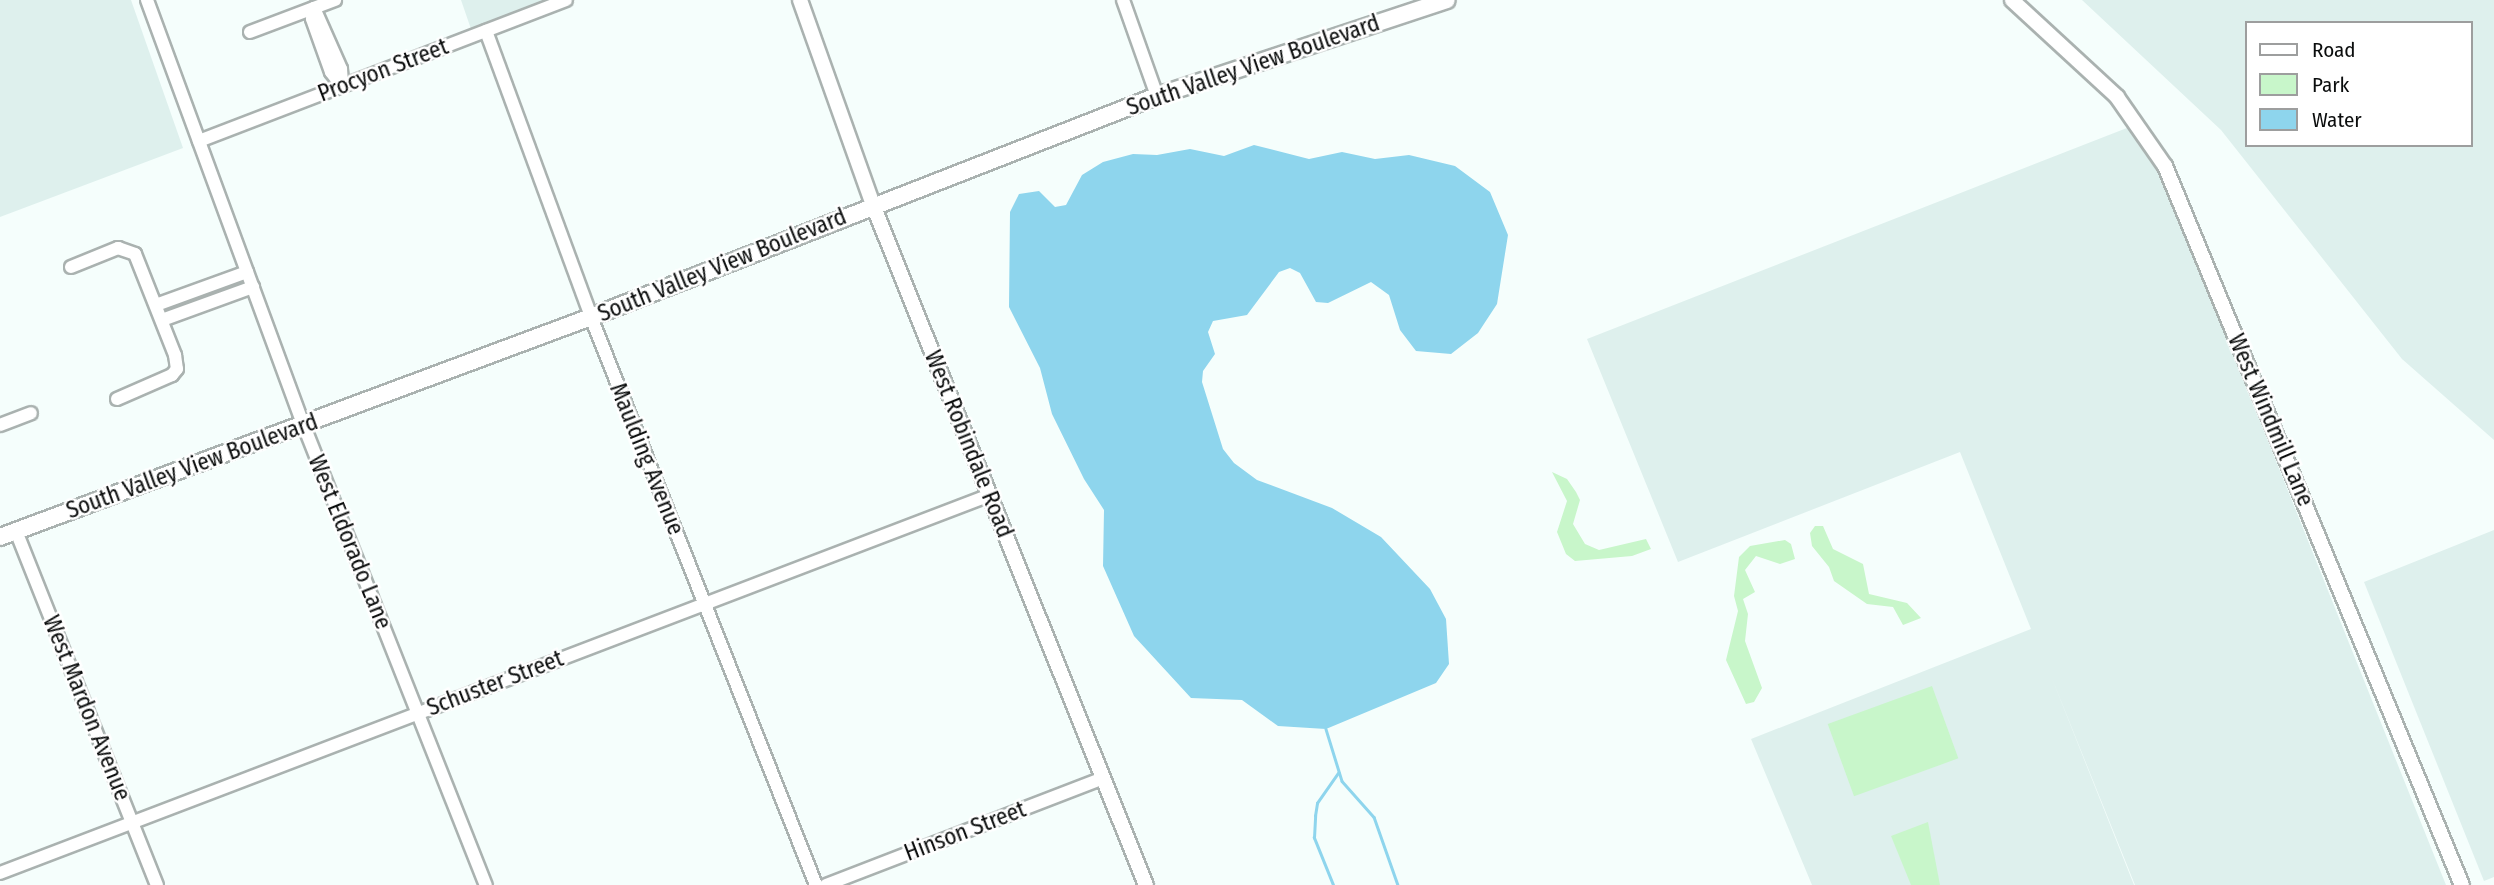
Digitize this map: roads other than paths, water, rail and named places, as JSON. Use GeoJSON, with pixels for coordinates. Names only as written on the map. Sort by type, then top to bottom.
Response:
{"type":"FeatureCollection","features":[{"type":"Feature","properties":{"kind":"main road","name":"South Valley View Boulevard"},"geometry":{"type":"LineString","coordinates":[[0,537],[591,317],[1157,96],[1446,0]]}},
{"type":"Feature","properties":{"kind":"street","name":"West Eldorado Lane"},"geometry":{"type":"LineString","coordinates":[[147,0],[303,426],[486,885]]}},
{"type":"Feature","properties":{"kind":"street"},"geometry":{"type":"LineString","coordinates":[[250,32],[335,0]]}},
{"type":"Feature","properties":{"kind":"street","name":"Procyon Street"},"geometry":{"type":"LineString","coordinates":[[200,141],[566,0]]}},
{"type":"Feature","properties":{"kind":"street","name":"West Robindale Road"},"geometry":{"type":"LineString","coordinates":[[800,0],[873,205],[1146,885]]}},
{"type":"Feature","properties":{"kind":"street"},"geometry":{"type":"LineString","coordinates":[[1123,0],[1157,96]]}},
{"type":"Feature","properties":{"kind":"street","name":"West Windmill Lane"},"geometry":{"type":"LineString","coordinates":[[2012,0],[2126,107],[2165,166],[2462,885]]}},
{"type":"Feature","properties":{"kind":"street"},"geometry":{"type":"LineString","coordinates":[[314,8],[315,29],[331,72],[342,86]]}},
{"type":"Feature","properties":{"kind":"street","name":"Maulding Avenue"},"geometry":{"type":"LineString","coordinates":[[486,31],[591,317],[816,885]]}},
{"type":"Feature","properties":{"kind":"street"},"geometry":{"type":"LineString","coordinates":[[71,267],[118,248],[130,250],[140,261],[162,320],[177,369],[165,380],[117,399]]}},
{"type":"Feature","properties":{"kind":"street"},"geometry":{"type":"LineString","coordinates":[[156,305],[247,272]]}},
{"type":"Feature","properties":{"kind":"street"},"geometry":{"type":"LineString","coordinates":[[162,320],[253,287]]}},
{"type":"Feature","properties":{"kind":"street"},"geometry":{"type":"LineString","coordinates":[[0,425],[32,413]]}},
{"type":"Feature","properties":{"kind":"street","name":"Schuster Street"},"geometry":{"type":"LineString","coordinates":[[0,873],[990,495]]}},
{"type":"Feature","properties":{"kind":"street","name":"West Mardon Avenue"},"geometry":{"type":"LineString","coordinates":[[16,531],[157,885]]}},
{"type":"Feature","properties":{"kind":"street","name":"Hinson Street"},"geometry":{"type":"LineString","coordinates":[[826,885],[1103,778]]}},
{"type":"Feature","properties":{"kind":"water"},"geometry":{"type":"Polygon","coordinates":[[[1254,145],[1309,159],[1342,152],[1375,159],[1409,155],[1455,166],[1490,192],[1508,235],[1497,304],[1478,333],[1451,354],[1416,351],[1400,330],[1389,295],[1371,282],[1328,303],[1316,302],[1300,273],[1290,268],[1279,272],[1247,315],[1213,321],[1208,332],[1215,354],[1203,371],[1202,382],[1223,449],[1234,463],[1257,480],[1332,508],[1381,537],[1430,589],[1446,619],[1449,664],[1436,683],[1326,729],[1278,726],[1242,700],[1191,698],[1134,636],[1103,566],[1104,510],[1084,479],[1052,414],[1040,368],[1009,307],[1010,212],[1019,194],[1039,191],[1055,207],[1066,205],[1082,175],[1103,162],[1133,154],[1157,155],[1190,149],[1224,156],[1254,145]]]}},
{"type":"Feature","properties":{"kind":"waterway"},"geometry":{"type":"LineString","coordinates":[[1326,729],[1342,781],[1374,817],[1398,885]]}},
{"type":"Feature","properties":{"kind":"waterway"},"geometry":{"type":"LineString","coordinates":[[1333,885],[1314,838],[1317,803],[1338,773]]}}]}
